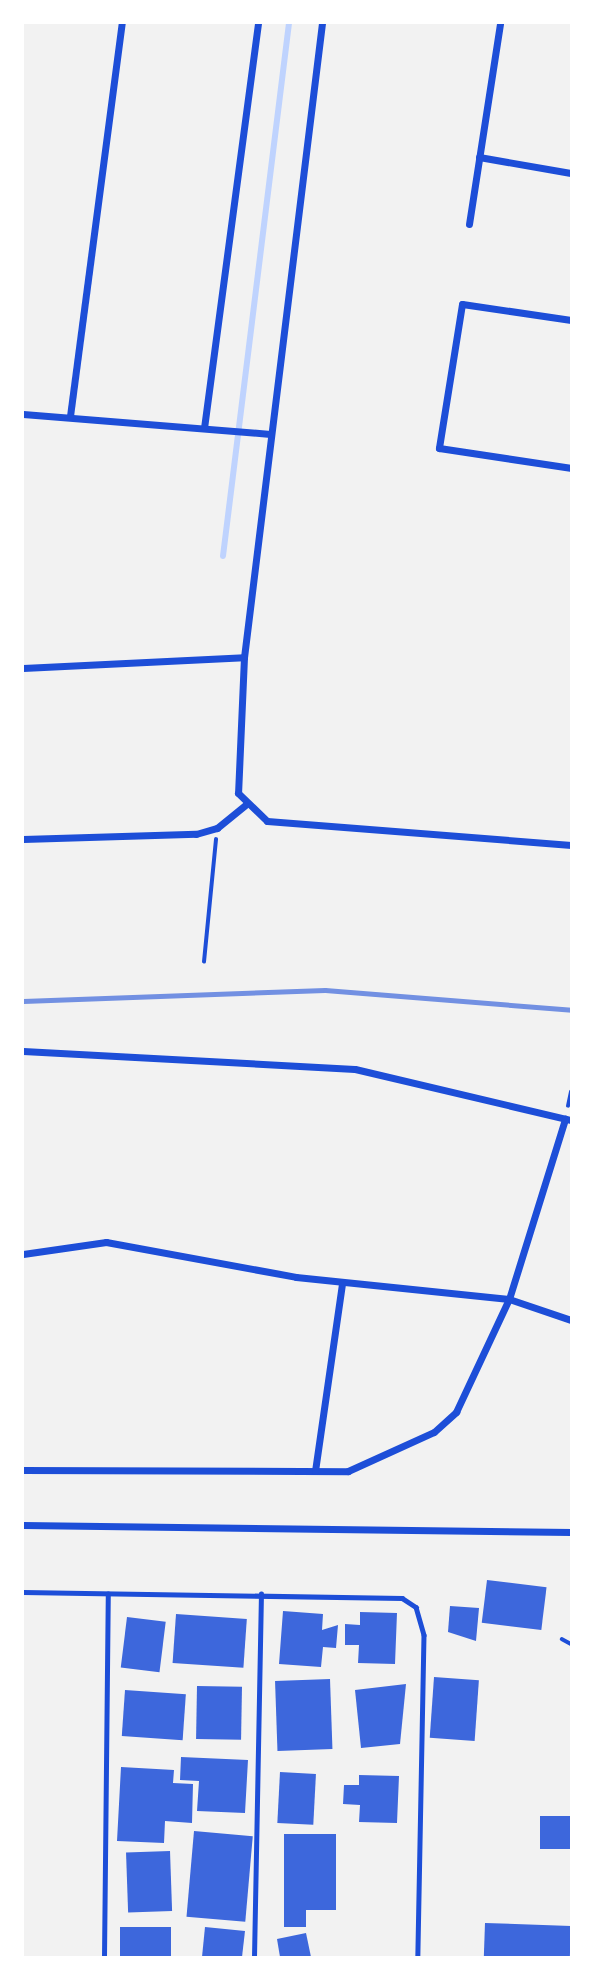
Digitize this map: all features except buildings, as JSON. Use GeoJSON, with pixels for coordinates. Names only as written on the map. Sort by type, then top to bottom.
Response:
{"type":"FeatureCollection","features":[{"type":"Feature","properties":{"kind":"street"},"geometry":{"type":"LineString","coordinates":[[70,416],[122,23]]}},
{"type":"Feature","properties":{"kind":"street"},"geometry":{"type":"LineString","coordinates":[[204,428],[258,23]]}},
{"type":"Feature","properties":{"kind":"street"},"geometry":{"type":"LineString","coordinates":[[322,23],[267,434],[244,657],[236,780],[245,805],[267,821],[571,845]]}},
{"type":"Feature","properties":{"kind":"street"},"geometry":{"type":"LineString","coordinates":[[469,224],[500,23]]}},
{"type":"Feature","properties":{"kind":"street"},"geometry":{"type":"LineString","coordinates":[[479,157],[571,173]]}},
{"type":"Feature","properties":{"kind":"street"},"geometry":{"type":"LineString","coordinates":[[571,320],[462,304],[439,448],[571,468]]}},
{"type":"Feature","properties":{"kind":"street"},"geometry":{"type":"LineString","coordinates":[[23,414],[267,434]]}},
{"type":"Feature","properties":{"kind":"street"},"geometry":{"type":"LineString","coordinates":[[23,668],[244,657]]}},
{"type":"Feature","properties":{"kind":"street"},"geometry":{"type":"LineString","coordinates":[[23,839],[217,828],[245,805]]}},
{"type":"Feature","properties":{"kind":"street"},"geometry":{"type":"LineString","coordinates":[[23,1052],[355,1069],[568,1119],[509,1300],[456,1412],[434,1432],[377,1462],[315,1471],[23,1470]]}},
{"type":"Feature","properties":{"kind":"street"},"geometry":{"type":"LineString","coordinates":[[23,1254],[106,1241],[342,1283],[509,1300],[571,1320]]}},
{"type":"Feature","properties":{"kind":"street"},"geometry":{"type":"LineString","coordinates":[[315,1471],[342,1283]]}},
{"type":"Feature","properties":{"kind":"street"},"geometry":{"type":"LineString","coordinates":[[23,1525],[571,1532]]}},
{"type":"Feature","properties":{"kind":"lane"},"geometry":{"type":"LineString","coordinates":[[23,1592],[402,1598],[416,1606],[424,1635],[418,1957]]}},
{"type":"Feature","properties":{"kind":"lane"},"geometry":{"type":"LineString","coordinates":[[104,1957],[108,1594]]}},
{"type":"Feature","properties":{"kind":"lane"},"geometry":{"type":"LineString","coordinates":[[254,1957],[261,1594]]}},
{"type":"Feature","properties":{"kind":"path"},"geometry":{"type":"LineString","coordinates":[[204,962],[217,828]]}},
{"type":"Feature","properties":{"kind":"path"},"geometry":{"type":"LineString","coordinates":[[562,1639],[571,1644]]}},
{"type":"Feature","properties":{"kind":"waterway"},"geometry":{"type":"LineString","coordinates":[[223,556],[289,23]]}},
{"type":"Feature","properties":{"kind":"railway"},"geometry":{"type":"LineString","coordinates":[[23,1001],[325,990],[571,1010]]}}]}
